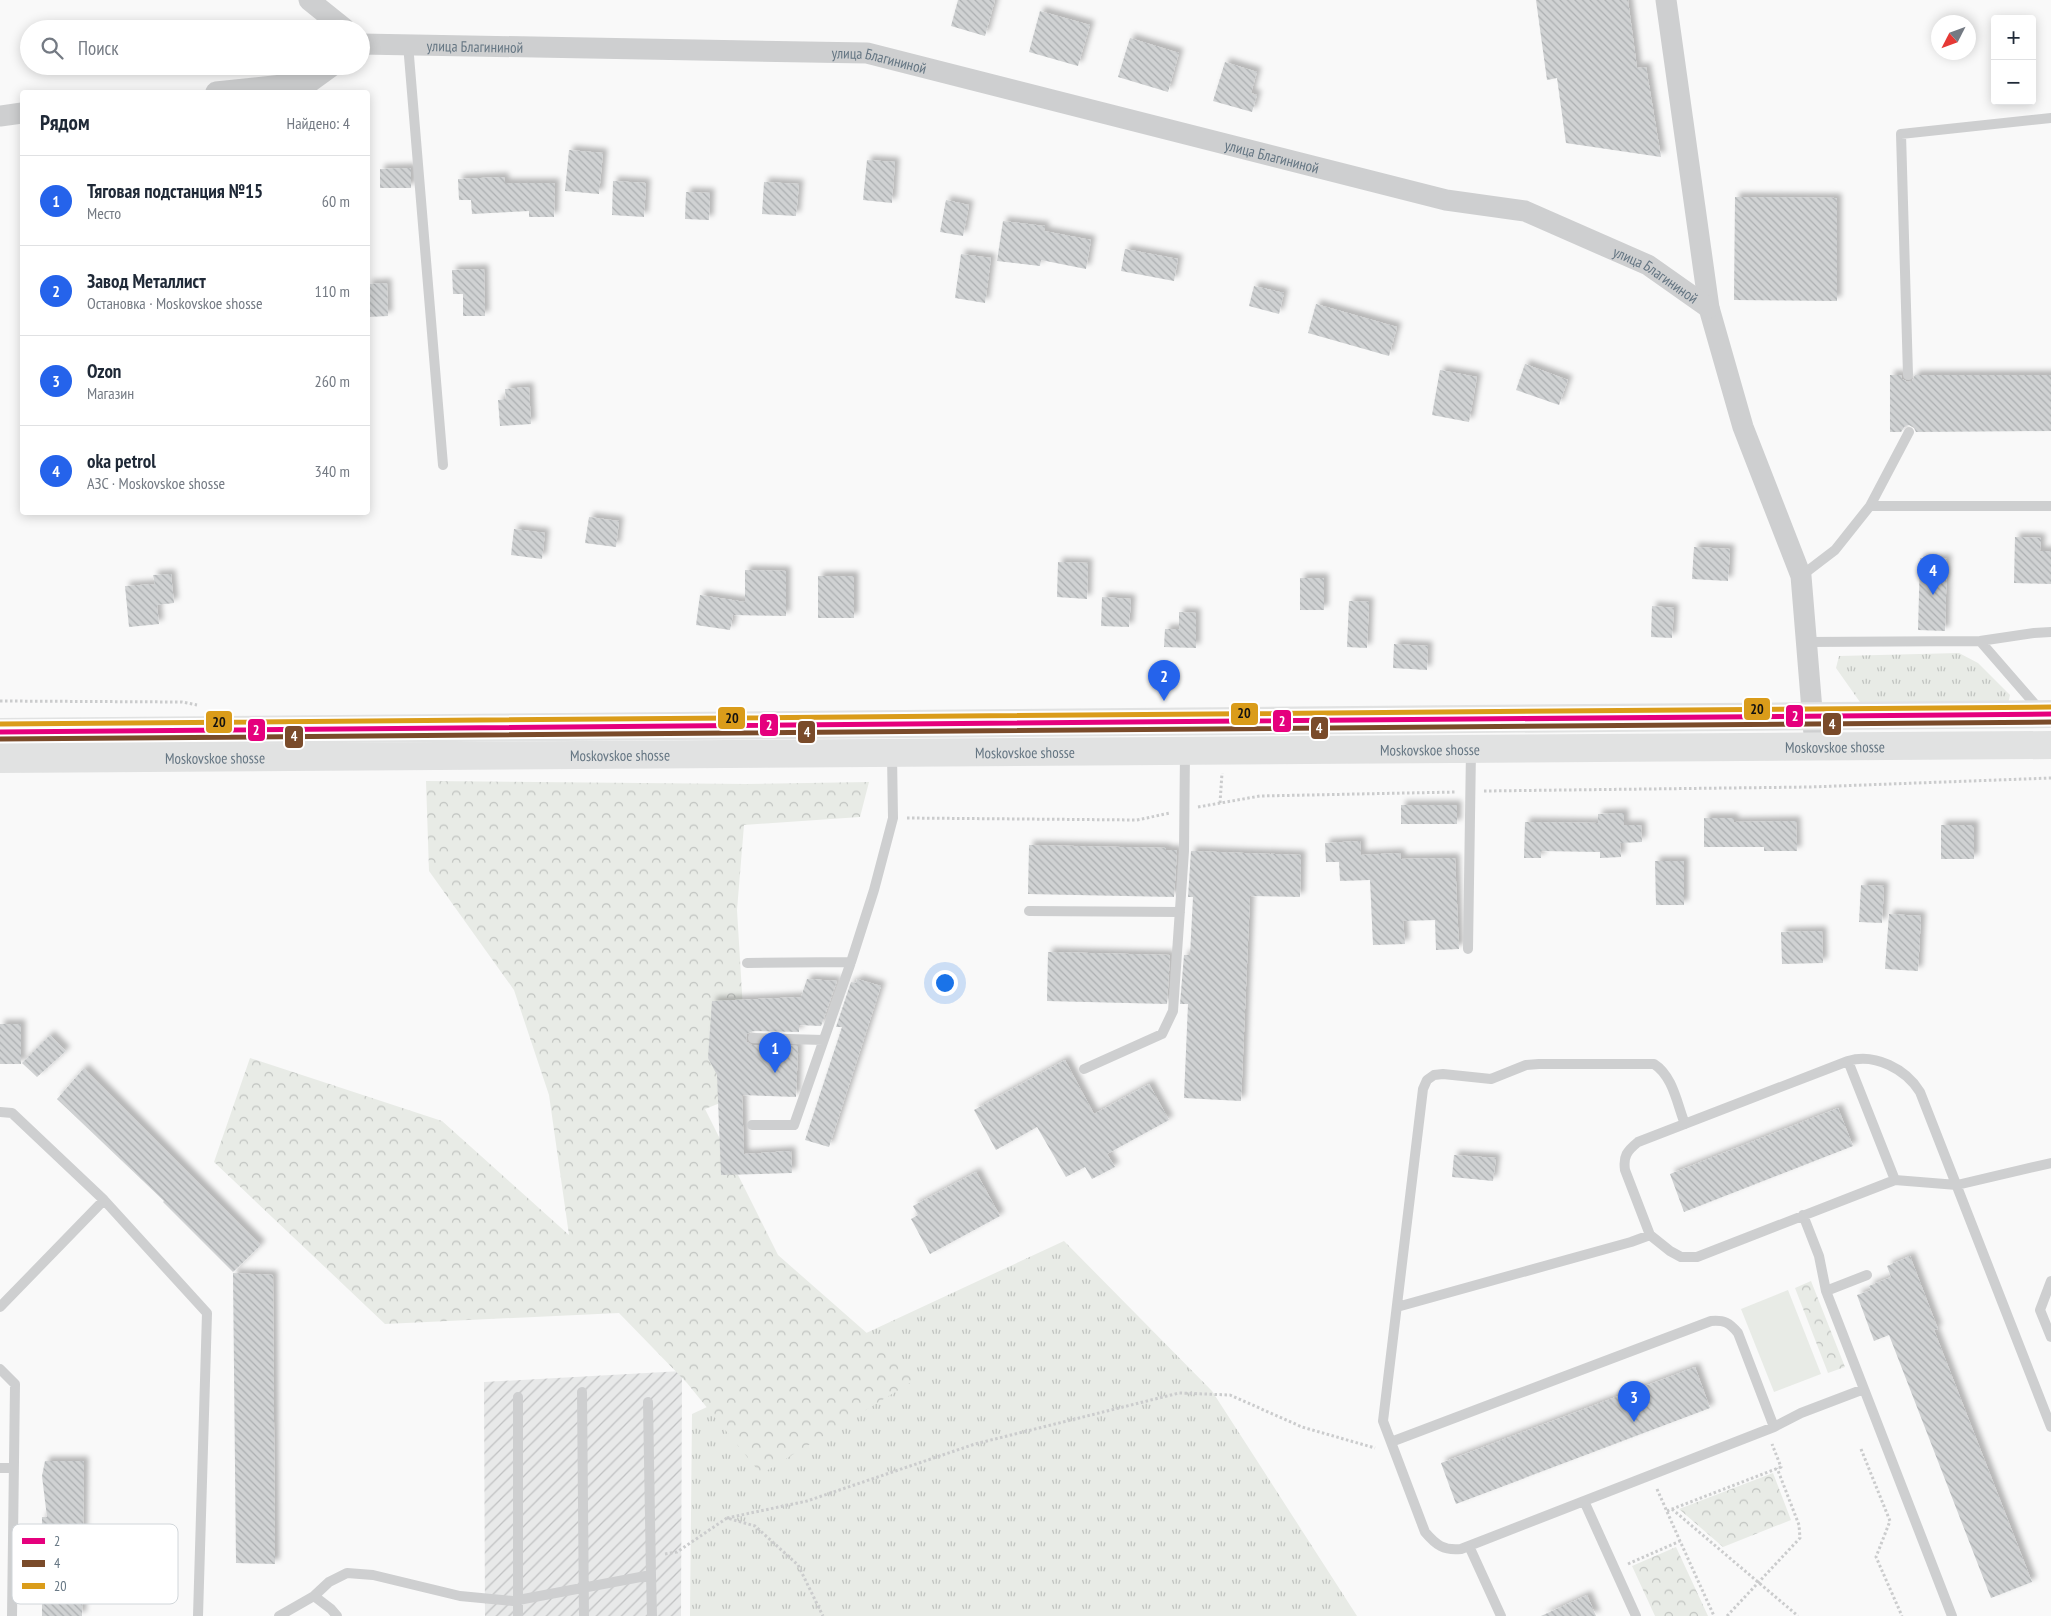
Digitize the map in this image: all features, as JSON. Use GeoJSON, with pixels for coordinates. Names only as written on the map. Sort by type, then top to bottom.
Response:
{"type":"FeatureCollection","features":[{"type":"Feature","properties":{"kind":"main road","name":"Moskovskoe shosse"},"geometry":{"type":"LineString","coordinates":[[0,732],[2048,714]]}},
{"type":"Feature","properties":{"kind":"main road","name":"Moskovskoe shosse"},"geometry":{"type":"LineString","coordinates":[[0,759],[892,751],[2051,745]]}},
{"type":"Feature","properties":{"kind":"street"},"geometry":{"type":"LineString","coordinates":[[309,0],[333,20]]}},
{"type":"Feature","properties":{"kind":"street"},"geometry":{"type":"LineString","coordinates":[[1666,0],[1708,308]]}},
{"type":"Feature","properties":{"kind":"street","name":"улица Благининой"},"geometry":{"type":"LineString","coordinates":[[370,43],[867,53],[1446,200],[1525,211],[1648,265],[1708,308],[1743,427],[1801,576],[1815,747]]}},
{"type":"Feature","properties":{"kind":"street"},"geometry":{"type":"LineString","coordinates":[[235,90],[310,82],[320,75]]}},
{"type":"Feature","properties":{"kind":"street"},"geometry":{"type":"LineString","coordinates":[[0,116],[20,113]]}},
{"type":"Feature","properties":{"kind":"lane"},"geometry":{"type":"LineString","coordinates":[[408,44],[443,464]]}},
{"type":"Feature","properties":{"kind":"lane"},"geometry":{"type":"LineString","coordinates":[[1908,375],[1901,134],[2051,118]]}},
{"type":"Feature","properties":{"kind":"lane"},"geometry":{"type":"LineString","coordinates":[[1801,576],[1835,550],[1870,506],[1909,432]]}},
{"type":"Feature","properties":{"kind":"lane"},"geometry":{"type":"LineString","coordinates":[[1870,506],[2051,506]]}},
{"type":"Feature","properties":{"kind":"lane"},"geometry":{"type":"LineString","coordinates":[[1807,642],[1980,642],[2051,632]]}},
{"type":"Feature","properties":{"kind":"lane"},"geometry":{"type":"LineString","coordinates":[[1980,642],[2048,714]]}},
{"type":"Feature","properties":{"kind":"lane"},"geometry":{"type":"LineString","coordinates":[[1468,949],[1471,749]]}},
{"type":"Feature","properties":{"kind":"lane"},"geometry":{"type":"LineString","coordinates":[[1084,1069],[1162,1034],[1173,1011],[1186,810],[1185,750]]}},
{"type":"Feature","properties":{"kind":"lane"},"geometry":{"type":"LineString","coordinates":[[752,1125],[794,1125],[851,962],[874,890],[893,818],[892,751]]}},
{"type":"Feature","properties":{"kind":"lane"},"geometry":{"type":"LineString","coordinates":[[1029,911],[1180,912]]}},
{"type":"Feature","properties":{"kind":"lane"},"geometry":{"type":"LineString","coordinates":[[747,963],[851,962]]}},
{"type":"Feature","properties":{"kind":"lane"},"geometry":{"type":"LineString","coordinates":[[753,1038],[823,1040]]}},
{"type":"Feature","properties":{"kind":"lane"},"geometry":{"type":"LineString","coordinates":[[2051,1163],[1956,1185],[1895,1180],[1689,1258],[1681,1257],[1670,1251],[1650,1235],[1625,1170],[1623,1158],[1629,1149],[1638,1142],[1848,1061],[1867,1058],[1878,1060],[1899,1070],[1914,1082],[1920,1092],[1956,1185],[2051,1426]]}},
{"type":"Feature","properties":{"kind":"lane"},"geometry":{"type":"LineString","coordinates":[[1848,1061],[1895,1180]]}},
{"type":"Feature","properties":{"kind":"lane"},"geometry":{"type":"LineString","coordinates":[[1684,1124],[1668,1077],[1662,1069],[1654,1064],[1539,1064],[1526,1065],[1491,1079],[1443,1074],[1434,1075],[1427,1080],[1423,1089],[1383,1421],[1426,1532],[1434,1543],[1443,1548],[1452,1550],[1469,1546],[1770,1428],[1801,1413],[1864,1389]]}},
{"type":"Feature","properties":{"kind":"lane"},"geometry":{"type":"LineString","coordinates":[[0,1112],[12,1113],[104,1200],[207,1313],[198,1616]]}},
{"type":"Feature","properties":{"kind":"lane"},"geometry":{"type":"LineString","coordinates":[[0,1307],[104,1200]]}},
{"type":"Feature","properties":{"kind":"lane"},"geometry":{"type":"LineString","coordinates":[[1803,1215],[1819,1256],[1826,1291],[1952,1616]]}},
{"type":"Feature","properties":{"kind":"lane"},"geometry":{"type":"LineString","coordinates":[[1397,1307],[1631,1242],[1650,1235]]}},
{"type":"Feature","properties":{"kind":"lane"},"geometry":{"type":"LineString","coordinates":[[1826,1291],[1867,1275]]}},
{"type":"Feature","properties":{"kind":"lane"},"geometry":{"type":"LineString","coordinates":[[2051,1281],[2040,1310],[2051,1338]]}},
{"type":"Feature","properties":{"kind":"lane"},"geometry":{"type":"LineString","coordinates":[[1391,1442],[1711,1321],[1721,1320],[1730,1323],[1738,1333],[1770,1428]]}},
{"type":"Feature","properties":{"kind":"lane"},"geometry":{"type":"LineString","coordinates":[[0,1368],[15,1384],[13,1524]]}},
{"type":"Feature","properties":{"kind":"lane"},"geometry":{"type":"LineString","coordinates":[[582,1392],[584,1616]]}},
{"type":"Feature","properties":{"kind":"lane"},"geometry":{"type":"LineString","coordinates":[[518,1397],[518,1616]]}},
{"type":"Feature","properties":{"kind":"lane"},"geometry":{"type":"LineString","coordinates":[[648,1402],[652,1616]]}},
{"type":"Feature","properties":{"kind":"lane"},"geometry":{"type":"LineString","coordinates":[[0,1468],[14,1468]]}},
{"type":"Feature","properties":{"kind":"lane"},"geometry":{"type":"LineString","coordinates":[[1584,1501],[1636,1616]]}},
{"type":"Feature","properties":{"kind":"lane"},"geometry":{"type":"LineString","coordinates":[[1469,1546],[1501,1616]]}},
{"type":"Feature","properties":{"kind":"lane"},"geometry":{"type":"LineString","coordinates":[[279,1616],[314,1596],[329,1582],[347,1573],[373,1575],[460,1596],[517,1600],[651,1575]]}},
{"type":"Feature","properties":{"kind":"lane"},"geometry":{"type":"LineString","coordinates":[[314,1596],[331,1609],[336,1616]]}},
{"type":"Feature","properties":{"kind":"path"},"geometry":{"type":"LineString","coordinates":[[651,1557],[677,1552],[727,1518],[807,1501],[975,1444],[1179,1393],[1230,1395],[1302,1427],[1375,1448]]}},
{"type":"Feature","properties":{"kind":"path"},"geometry":{"type":"LineString","coordinates":[[1667,1511],[1781,1466],[1770,1428]]}},
{"type":"Feature","properties":{"kind":"path"},"geometry":{"type":"LineString","coordinates":[[1861,1449],[1890,1521],[1876,1557],[1902,1616]]}},
{"type":"Feature","properties":{"kind":"path"},"geometry":{"type":"LineString","coordinates":[[1727,1616],[1800,1538],[1801,1531],[1777,1468]]}},
{"type":"Feature","properties":{"kind":"path"},"geometry":{"type":"LineString","coordinates":[[1650,1475],[1714,1616]]}},
{"type":"Feature","properties":{"kind":"path"},"geometry":{"type":"LineString","coordinates":[[1672,1509],[1798,1616]]}},
{"type":"Feature","properties":{"kind":"path"},"geometry":{"type":"LineString","coordinates":[[727,1518],[755,1526],[798,1565],[823,1616]]}},
{"type":"Feature","properties":{"kind":"path"},"geometry":{"type":"LineString","coordinates":[[1615,1570],[1680,1541]]}},
{"type":"Feature","properties":{"kind":"shaded area"},"geometry":{"type":"Polygon","coordinates":[[[682,1371],[681,1616],[485,1616],[484,1382],[682,1371]]]}},
{"type":"Feature","properties":{"kind":"green space"},"geometry":{"type":"Polygon","coordinates":[[[1959,653],[1978,663],[2010,695],[2008,704],[1862,705],[1836,668],[1839,656],[1959,653]]]}},
{"type":"Feature","properties":{"kind":"green space"},"geometry":{"type":"Polygon","coordinates":[[[426,781],[746,784],[869,782],[860,817],[744,825],[737,910],[748,1092],[705,1109],[778,1255],[918,1378],[761,1474],[687,1383],[619,1313],[385,1324],[214,1162],[250,1058],[442,1121],[569,1235],[549,1095],[514,990],[429,871],[426,781]]]}},
{"type":"Feature","properties":{"kind":"green space"},"geometry":{"type":"Polygon","coordinates":[[[1064,1241],[1212,1391],[1357,1616],[690,1616],[692,1414],[1064,1241]]]}},
{"type":"Feature","properties":{"kind":"green space"},"geometry":{"type":"Polygon","coordinates":[[[1811,1281],[1845,1367],[1828,1373],[1795,1288],[1811,1281]]]}},
{"type":"Feature","properties":{"kind":"green space"},"geometry":{"type":"Polygon","coordinates":[[[1788,1290],[1821,1374],[1774,1392],[1741,1309],[1788,1290]]]}},
{"type":"Feature","properties":{"kind":"green space"},"geometry":{"type":"Polygon","coordinates":[[[1773,1473],[1791,1520],[1723,1547],[1679,1509],[1773,1473]]]}},
{"type":"Feature","properties":{"kind":"green space"},"geometry":{"type":"Polygon","coordinates":[[[1676,1547],[1708,1616],[1655,1616],[1632,1566],[1676,1547]]]}},
{"type":"Feature","properties":{"kind":"building"},"geometry":{"type":"Polygon","coordinates":[[[958,0],[995,0],[985,36],[951,26],[958,0]]]}},
{"type":"Feature","properties":{"kind":"building"},"geometry":{"type":"Polygon","coordinates":[[[1536,0],[1628,0],[1637,68],[1646,67],[1661,157],[1566,143],[1557,78],[1547,80],[1536,0]]]}},
{"type":"Feature","properties":{"kind":"building"},"geometry":{"type":"Polygon","coordinates":[[[1040,11],[1090,25],[1078,66],[1029,52],[1040,11]]]}},
{"type":"Feature","properties":{"kind":"building"},"geometry":{"type":"Polygon","coordinates":[[[1130,38],[1179,53],[1168,92],[1118,77],[1130,38]]]}},
{"type":"Feature","properties":{"kind":"building"},"geometry":{"type":"Polygon","coordinates":[[[1225,62],[1257,72],[1251,93],[1257,95],[1252,112],[1213,101],[1225,62]]]}},
{"type":"Feature","properties":{"kind":"building"},"geometry":{"type":"Polygon","coordinates":[[[569,150],[603,153],[599,194],[565,191],[569,150]]]}},
{"type":"Feature","properties":{"kind":"building"},"geometry":{"type":"Polygon","coordinates":[[[867,160],[895,162],[892,203],[863,200],[867,160]]]}},
{"type":"Feature","properties":{"kind":"building"},"geometry":{"type":"Polygon","coordinates":[[[411,168],[411,188],[380,188],[380,169],[411,168]]]}},
{"type":"Feature","properties":{"kind":"building"},"geometry":{"type":"Polygon","coordinates":[[[504,177],[505,183],[555,183],[554,217],[529,217],[529,211],[472,214],[471,200],[459,200],[458,179],[504,177]]]}},
{"type":"Feature","properties":{"kind":"building"},"geometry":{"type":"Polygon","coordinates":[[[613,181],[646,183],[644,217],[612,215],[613,181]]]}},
{"type":"Feature","properties":{"kind":"building"},"geometry":{"type":"Polygon","coordinates":[[[764,182],[799,184],[796,216],[762,214],[764,182]]]}},
{"type":"Feature","properties":{"kind":"building"},"geometry":{"type":"Polygon","coordinates":[[[686,192],[710,193],[709,220],[685,219],[686,192]]]}},
{"type":"Feature","properties":{"kind":"building"},"geometry":{"type":"Polygon","coordinates":[[[1735,197],[1837,198],[1837,301],[1734,300],[1735,197]]]}},
{"type":"Feature","properties":{"kind":"building"},"geometry":{"type":"Polygon","coordinates":[[[946,200],[969,205],[963,236],[940,232],[946,200]]]}},
{"type":"Feature","properties":{"kind":"building"},"geometry":{"type":"Polygon","coordinates":[[[1003,221],[1045,226],[1044,231],[1091,240],[1086,269],[1041,260],[1040,266],[997,261],[1003,221]]]}},
{"type":"Feature","properties":{"kind":"building"},"geometry":{"type":"Polygon","coordinates":[[[1125,249],[1178,259],[1174,281],[1121,271],[1125,249]]]}},
{"type":"Feature","properties":{"kind":"building"},"geometry":{"type":"Polygon","coordinates":[[[961,254],[991,258],[985,303],[955,298],[961,254]]]}},
{"type":"Feature","properties":{"kind":"building"},"geometry":{"type":"Polygon","coordinates":[[[484,269],[485,316],[463,316],[463,294],[453,294],[452,270],[484,269]]]}},
{"type":"Feature","properties":{"kind":"building"},"geometry":{"type":"Polygon","coordinates":[[[387,283],[388,316],[370,317],[370,284],[387,283]]]}},
{"type":"Feature","properties":{"kind":"building"},"geometry":{"type":"Polygon","coordinates":[[[1254,286],[1284,293],[1279,314],[1249,306],[1254,286]]]}},
{"type":"Feature","properties":{"kind":"building"},"geometry":{"type":"Polygon","coordinates":[[[1316,304],[1397,327],[1389,356],[1308,333],[1316,304]]]}},
{"type":"Feature","properties":{"kind":"building"},"geometry":{"type":"Polygon","coordinates":[[[1525,364],[1568,380],[1559,405],[1516,390],[1525,364]]]}},
{"type":"Feature","properties":{"kind":"building"},"geometry":{"type":"Polygon","coordinates":[[[1440,370],[1477,377],[1469,422],[1432,415],[1440,370]]]}},
{"type":"Feature","properties":{"kind":"building"},"geometry":{"type":"Polygon","coordinates":[[[1890,375],[1901,375],[1902,379],[1908,382],[1912,381],[1915,375],[2051,375],[2051,431],[1916,432],[1909,425],[1905,426],[1901,432],[1890,432],[1890,375]]]}},
{"type":"Feature","properties":{"kind":"building"},"geometry":{"type":"Polygon","coordinates":[[[529,387],[531,424],[500,426],[498,400],[506,399],[505,389],[529,387]]]}},
{"type":"Feature","properties":{"kind":"building"},"geometry":{"type":"Polygon","coordinates":[[[589,517],[619,521],[616,547],[585,543],[589,517]]]}},
{"type":"Feature","properties":{"kind":"building"},"geometry":{"type":"Polygon","coordinates":[[[514,529],[545,533],[542,559],[511,555],[514,529]]]}},
{"type":"Feature","properties":{"kind":"building"},"geometry":{"type":"Polygon","coordinates":[[[2015,537],[2041,538],[2040,551],[2051,551],[2051,584],[2014,583],[2015,537]]]}},
{"type":"Feature","properties":{"kind":"building"},"geometry":{"type":"Polygon","coordinates":[[[1694,547],[1730,549],[1728,581],[1692,579],[1694,547]]]}},
{"type":"Feature","properties":{"kind":"building"},"geometry":{"type":"Polygon","coordinates":[[[1920,558],[1947,559],[1945,631],[1918,630],[1920,558]]]}},
{"type":"Feature","properties":{"kind":"building"},"geometry":{"type":"Polygon","coordinates":[[[1058,562],[1088,563],[1087,599],[1057,597],[1058,562]]]}},
{"type":"Feature","properties":{"kind":"building"},"geometry":{"type":"Polygon","coordinates":[[[745,570],[786,571],[786,616],[733,615],[730,630],[696,625],[700,595],[745,602],[745,570]]]}},
{"type":"Feature","properties":{"kind":"building"},"geometry":{"type":"Polygon","coordinates":[[[171,574],[174,603],[157,605],[159,624],[129,627],[125,586],[155,584],[153,575],[171,574]]]}},
{"type":"Feature","properties":{"kind":"building"},"geometry":{"type":"Polygon","coordinates":[[[818,576],[854,576],[854,618],[818,618],[818,576]]]}},
{"type":"Feature","properties":{"kind":"building"},"geometry":{"type":"Polygon","coordinates":[[[1300,578],[1324,578],[1324,610],[1300,610],[1300,578]]]}},
{"type":"Feature","properties":{"kind":"building"},"geometry":{"type":"Polygon","coordinates":[[[1102,597],[1131,599],[1129,627],[1101,626],[1102,597]]]}},
{"type":"Feature","properties":{"kind":"building"},"geometry":{"type":"Polygon","coordinates":[[[1349,601],[1369,602],[1367,648],[1347,647],[1349,601]]]}},
{"type":"Feature","properties":{"kind":"building"},"geometry":{"type":"Polygon","coordinates":[[[1652,606],[1674,608],[1672,638],[1651,637],[1652,606]]]}},
{"type":"Feature","properties":{"kind":"building"},"geometry":{"type":"Polygon","coordinates":[[[1179,612],[1196,613],[1196,648],[1164,647],[1165,629],[1179,629],[1179,612]]]}},
{"type":"Feature","properties":{"kind":"building"},"geometry":{"type":"Polygon","coordinates":[[[1394,644],[1428,646],[1427,670],[1393,668],[1394,644]]]}},
{"type":"Feature","properties":{"kind":"building"},"geometry":{"type":"Polygon","coordinates":[[[1401,805],[1457,805],[1457,824],[1401,824],[1401,805]]]}},
{"type":"Feature","properties":{"kind":"building"},"geometry":{"type":"Polygon","coordinates":[[[1624,813],[1624,825],[1641,825],[1642,842],[1620,843],[1621,857],[1600,858],[1600,852],[1541,851],[1541,858],[1524,858],[1525,822],[1598,823],[1598,814],[1624,813]]]}},
{"type":"Feature","properties":{"kind":"building"},"geometry":{"type":"Polygon","coordinates":[[[1704,818],[1734,818],[1734,822],[1796,821],[1797,851],[1764,851],[1764,847],[1704,847],[1704,818]]]}},
{"type":"Feature","properties":{"kind":"building"},"geometry":{"type":"Polygon","coordinates":[[[1941,825],[1974,825],[1974,859],[1941,859],[1941,825]]]}},
{"type":"Feature","properties":{"kind":"building"},"geometry":{"type":"Polygon","coordinates":[[[1360,841],[1361,855],[1400,853],[1401,859],[1455,858],[1459,949],[1436,950],[1435,920],[1403,921],[1405,944],[1373,945],[1370,880],[1340,881],[1339,862],[1326,862],[1325,843],[1360,841]]]}},
{"type":"Feature","properties":{"kind":"building"},"geometry":{"type":"Polygon","coordinates":[[[1029,845],[1166,848],[1166,850],[1177,850],[1174,897],[1028,894],[1029,845]]]}},
{"type":"Feature","properties":{"kind":"building"},"geometry":{"type":"Polygon","coordinates":[[[1191,851],[1301,855],[1300,897],[1250,896],[1241,1101],[1184,1098],[1188,1004],[1180,1004],[1184,955],[1190,955],[1193,897],[1188,897],[1191,851]]]}},
{"type":"Feature","properties":{"kind":"building"},"geometry":{"type":"Polygon","coordinates":[[[1655,861],[1684,861],[1684,905],[1656,905],[1655,861]]]}},
{"type":"Feature","properties":{"kind":"building"},"geometry":{"type":"Polygon","coordinates":[[[1861,885],[1884,886],[1882,923],[1859,922],[1861,885]]]}},
{"type":"Feature","properties":{"kind":"building"},"geometry":{"type":"Polygon","coordinates":[[[1889,914],[1921,916],[1918,971],[1885,969],[1889,914]]]}},
{"type":"Feature","properties":{"kind":"building"},"geometry":{"type":"Polygon","coordinates":[[[1822,931],[1823,963],[1782,964],[1781,932],[1822,931]]]}},
{"type":"Feature","properties":{"kind":"building"},"geometry":{"type":"Polygon","coordinates":[[[1048,952],[1170,955],[1167,1004],[1047,1001],[1048,952]]]}},
{"type":"Feature","properties":{"kind":"building"},"geometry":{"type":"Polygon","coordinates":[[[807,979],[837,981],[821,1026],[799,1025],[799,1032],[753,1031],[747,1034],[746,1037],[747,1042],[752,1045],[798,1046],[796,1097],[742,1095],[744,1154],[791,1151],[792,1173],[721,1175],[717,1075],[708,1058],[712,1001],[801,997],[807,979]]]}},
{"type":"Feature","properties":{"kind":"building"},"geometry":{"type":"Polygon","coordinates":[[[857,979],[881,986],[829,1147],[805,1140],[842,1027],[836,1027],[851,982],[856,983],[857,979]]]}},
{"type":"Feature","properties":{"kind":"building"},"geometry":{"type":"Polygon","coordinates":[[[0,1024],[21,1024],[21,1064],[0,1064],[0,1024]]]}},
{"type":"Feature","properties":{"kind":"building"},"geometry":{"type":"Polygon","coordinates":[[[50,1035],[66,1051],[37,1077],[22,1063],[50,1035]]]}},
{"type":"Feature","properties":{"kind":"building"},"geometry":{"type":"Polygon","coordinates":[[[1065,1060],[1094,1114],[1149,1084],[1169,1120],[1107,1154],[1115,1167],[1092,1179],[1085,1167],[1066,1177],[1037,1127],[996,1150],[974,1110],[1065,1060]]]}},
{"type":"Feature","properties":{"kind":"building"},"geometry":{"type":"Polygon","coordinates":[[[84,1068],[261,1245],[233,1272],[164,1201],[57,1099],[84,1068]]]}},
{"type":"Feature","properties":{"kind":"building"},"geometry":{"type":"Polygon","coordinates":[[[1838,1108],[1853,1146],[1684,1212],[1670,1174],[1838,1108]]]}},
{"type":"Feature","properties":{"kind":"building"},"geometry":{"type":"Polygon","coordinates":[[[1454,1155],[1496,1158],[1493,1181],[1452,1177],[1454,1155]]]}},
{"type":"Feature","properties":{"kind":"building"},"geometry":{"type":"Polygon","coordinates":[[[976,1172],[1000,1216],[930,1254],[911,1219],[918,1215],[913,1206],[976,1172]]]}},
{"type":"Feature","properties":{"kind":"building"},"geometry":{"type":"Polygon","coordinates":[[[1910,1256],[1938,1329],[1934,1330],[2032,1582],[1991,1598],[1889,1335],[1874,1341],[1857,1295],[1871,1290],[1869,1286],[1891,1277],[1887,1266],[1910,1256]]]}},
{"type":"Feature","properties":{"kind":"building"},"geometry":{"type":"Polygon","coordinates":[[[233,1273],[273,1275],[275,1564],[236,1563],[233,1273]]]}},
{"type":"Feature","properties":{"kind":"building"},"geometry":{"type":"Polygon","coordinates":[[[1695,1367],[1710,1408],[1456,1504],[1441,1463],[1695,1367]]]}},
{"type":"Feature","properties":{"kind":"building"},"geometry":{"type":"Polygon","coordinates":[[[45,1461],[84,1461],[83,1524],[42,1524],[42,1517],[47,1517],[42,1476],[45,1461]]]}},
{"type":"Feature","properties":{"kind":"building"},"geometry":{"type":"Polygon","coordinates":[[[1587,1595],[1596,1616],[1541,1616],[1587,1595]]]}},
{"type":"Feature","properties":{"kind":"building"},"geometry":{"type":"Polygon","coordinates":[[[42,1604],[82,1604],[82,1616],[42,1616],[42,1604]]]}},
{"type":"Feature","properties":{"kind":"transit line","name":"20"},"geometry":{"type":"LineString","coordinates":[[0,724],[2051,707]]}},
{"type":"Feature","properties":{"kind":"transit line","name":"2"},"geometry":{"type":"LineString","coordinates":[[0,732],[2051,714]]}},
{"type":"Feature","properties":{"kind":"transit line","name":"4"},"geometry":{"type":"LineString","coordinates":[[0,739],[2051,722]]}},
{"type":"Feature","properties":{"kind":"place","name":"oka petrol"},"geometry":{"type":"Point","coordinates":[1933,595]}},
{"type":"Feature","properties":{"kind":"place","name":"Завод Металлист"},"geometry":{"type":"Point","coordinates":[1164,701]}},
{"type":"Feature","properties":{"kind":"place","name":"Тяговая подстанция №15"},"geometry":{"type":"Point","coordinates":[775,1073]}},
{"type":"Feature","properties":{"kind":"place","name":"Ozon"},"geometry":{"type":"Point","coordinates":[1634,1422]}}]}
